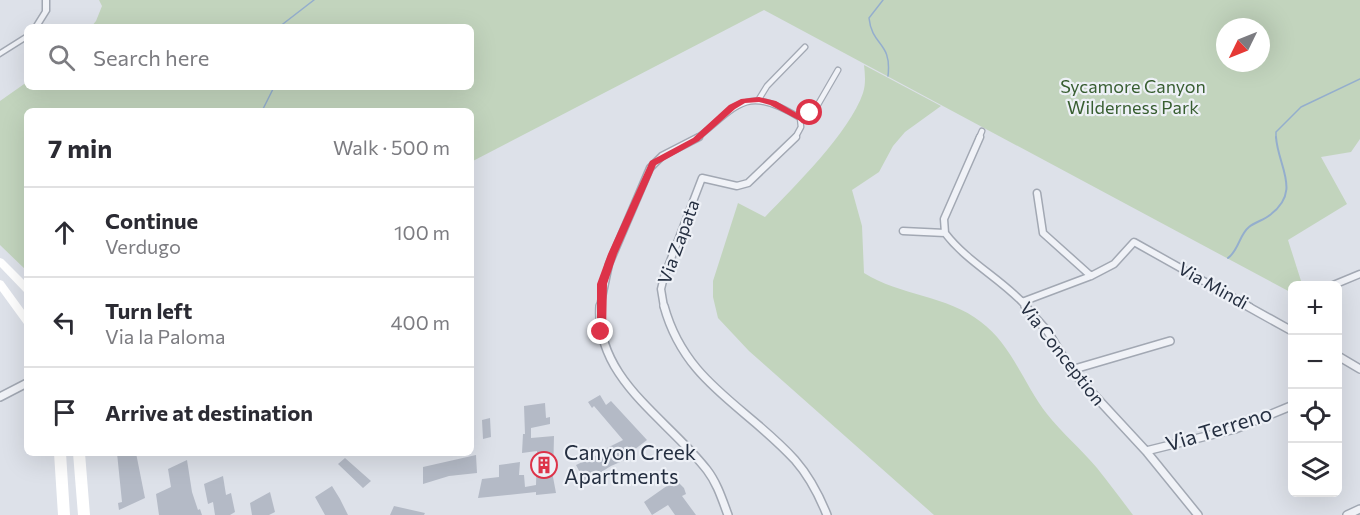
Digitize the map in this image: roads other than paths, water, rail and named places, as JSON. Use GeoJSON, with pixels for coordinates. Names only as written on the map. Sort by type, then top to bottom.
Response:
{"type":"FeatureCollection","features":[{"type":"Feature","properties":{"kind":"main road"},"geometry":{"type":"LineString","coordinates":[[0,261],[24,286]]}},
{"type":"Feature","properties":{"kind":"main road"},"geometry":{"type":"LineString","coordinates":[[0,284],[24,317]]}},
{"type":"Feature","properties":{"kind":"main road"},"geometry":{"type":"LineString","coordinates":[[60,456],[64,515]]}},
{"type":"Feature","properties":{"kind":"main road"},"geometry":{"type":"LineString","coordinates":[[80,456],[84,515]]}},
{"type":"Feature","properties":{"kind":"main road"},"geometry":{"type":"LineString","coordinates":[[63,500],[82,492]]}},
{"type":"Feature","properties":{"kind":"street"},"geometry":{"type":"LineString","coordinates":[[38,24],[46,10],[46,0]]}},
{"type":"Feature","properties":{"kind":"street"},"geometry":{"type":"LineString","coordinates":[[0,54],[24,38]]}},
{"type":"Feature","properties":{"kind":"street"},"geometry":{"type":"LineString","coordinates":[[759,99],[767,86],[806,46]]}},
{"type":"Feature","properties":{"kind":"street","name":"Via Zapata"},"geometry":{"type":"LineString","coordinates":[[827,515],[817,490],[795,459],[693,366],[676,342],[666,318],[661,291],[669,262],[702,178],[737,186],[748,183],[797,136],[801,127],[800,118],[816,108],[838,70]]}},
{"type":"Feature","properties":{"kind":"street"},"geometry":{"type":"LineString","coordinates":[[728,515],[719,490],[707,470],[630,389],[617,370],[601,332],[602,284],[612,254],[653,163],[696,140],[732,107],[744,101],[759,99],[785,108],[800,118]]}},
{"type":"Feature","properties":{"kind":"street"},"geometry":{"type":"LineString","coordinates":[[903,231],[945,234],[944,219],[982,131]]}},
{"type":"Feature","properties":{"kind":"street"},"geometry":{"type":"LineString","coordinates":[[1022,302],[1091,276],[1043,233],[1038,194]]}},
{"type":"Feature","properties":{"kind":"street","name":"Via Conception"},"geometry":{"type":"LineString","coordinates":[[945,234],[959,250],[1003,283],[1022,302],[1048,332],[1071,370],[1099,403],[1146,451],[1198,515]]}},
{"type":"Feature","properties":{"kind":"street","name":"Via Mindi"},"geometry":{"type":"LineString","coordinates":[[1091,276],[1114,264],[1134,242],[1288,326]]}},
{"type":"Feature","properties":{"kind":"street"},"geometry":{"type":"LineString","coordinates":[[1342,281],[1360,274]]}},
{"type":"Feature","properties":{"kind":"street"},"geometry":{"type":"LineString","coordinates":[[1071,370],[1170,341]]}},
{"type":"Feature","properties":{"kind":"street"},"geometry":{"type":"LineString","coordinates":[[1342,358],[1360,369]]}},
{"type":"Feature","properties":{"kind":"street"},"geometry":{"type":"LineString","coordinates":[[0,397],[24,385]]}},
{"type":"Feature","properties":{"kind":"street","name":"Via Terreno"},"geometry":{"type":"LineString","coordinates":[[1146,451],[1235,429],[1288,407]]}},
{"type":"Feature","properties":{"kind":"street"},"geometry":{"type":"LineString","coordinates":[[1347,515],[1360,509]]}},
{"type":"Feature","properties":{"kind":"waterway"},"geometry":{"type":"LineString","coordinates":[[283,24],[314,0]]}},
{"type":"Feature","properties":{"kind":"waterway"},"geometry":{"type":"LineString","coordinates":[[883,0],[869,18],[874,34],[887,56],[888,76]]}},
{"type":"Feature","properties":{"kind":"waterway"},"geometry":{"type":"LineString","coordinates":[[1276,137],[1276,132],[1301,107],[1360,79]]}},
{"type":"Feature","properties":{"kind":"waterway"},"geometry":{"type":"LineString","coordinates":[[264,108],[272,90]]}},
{"type":"Feature","properties":{"kind":"waterway"},"geometry":{"type":"LineString","coordinates":[[1228,258],[1235,251],[1246,230],[1270,215],[1280,206],[1285,197],[1286,178],[1276,137]]}},
{"type":"Feature","properties":{"kind":"place","name":"Canyon Creek Apartments"},"geometry":{"type":"Point","coordinates":[544,465]}},
{"type":"Feature","properties":{"kind":"park label","name":"Sycamore Canyon Wilderness Park"},"geometry":{"type":"Point","coordinates":[1133,97]}}]}
